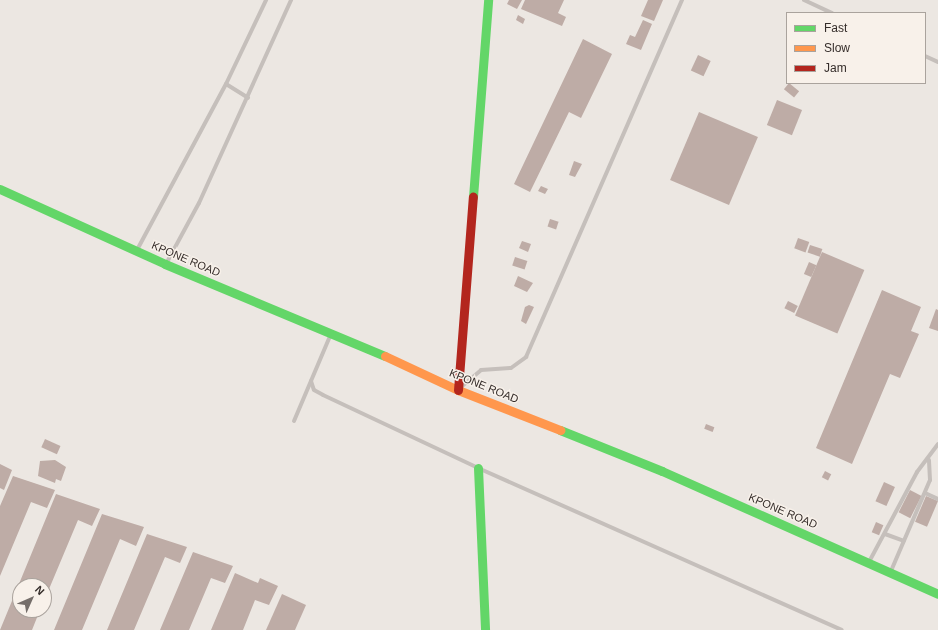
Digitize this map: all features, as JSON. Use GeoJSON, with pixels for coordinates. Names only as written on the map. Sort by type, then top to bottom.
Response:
{"type":"FeatureCollection","features":[{"type":"Feature","properties":{"kind":"main road"},"geometry":{"type":"LineString","coordinates":[[458,390],[488,0]]}},
{"type":"Feature","properties":{"kind":"main road","name":"KPONE ROAD"},"geometry":{"type":"LineString","coordinates":[[0,189],[166,264],[458,390],[662,471],[938,594]]}},
{"type":"Feature","properties":{"kind":"main road"},"geometry":{"type":"LineString","coordinates":[[478,468],[485,630]]}},
{"type":"Feature","properties":{"kind":"lane"},"geometry":{"type":"LineString","coordinates":[[136,250],[226,84],[266,0]]}},
{"type":"Feature","properties":{"kind":"lane"},"geometry":{"type":"LineString","coordinates":[[166,264],[199,203],[248,98],[291,0]]}},
{"type":"Feature","properties":{"kind":"lane"},"geometry":{"type":"LineString","coordinates":[[458,390],[481,370],[512,368],[526,357],[682,0]]}},
{"type":"Feature","properties":{"kind":"lane"},"geometry":{"type":"LineString","coordinates":[[804,0],[830,12]]}},
{"type":"Feature","properties":{"kind":"lane"},"geometry":{"type":"LineString","coordinates":[[926,56],[938,62]]}},
{"type":"Feature","properties":{"kind":"lane"},"geometry":{"type":"LineString","coordinates":[[226,84],[248,98]]}},
{"type":"Feature","properties":{"kind":"lane"},"geometry":{"type":"LineString","coordinates":[[294,421],[331,334]]}},
{"type":"Feature","properties":{"kind":"lane"},"geometry":{"type":"LineString","coordinates":[[312,381],[314,390],[323,395],[478,468],[842,630]]}},
{"type":"Feature","properties":{"kind":"lane"},"geometry":{"type":"LineString","coordinates":[[869,562],[917,472],[929,460],[938,444]]}},
{"type":"Feature","properties":{"kind":"lane"},"geometry":{"type":"LineString","coordinates":[[890,573],[930,480],[929,460]]}},
{"type":"Feature","properties":{"kind":"lane"},"geometry":{"type":"LineString","coordinates":[[925,493],[938,499]]}},
{"type":"Feature","properties":{"kind":"lane"},"geometry":{"type":"LineString","coordinates":[[885,534],[904,541]]}},
{"type":"Feature","properties":{"kind":"building"},"geometry":{"type":"Polygon","coordinates":[[[509,0],[522,0],[517,9],[507,4],[509,0]]]}},
{"type":"Feature","properties":{"kind":"building"},"geometry":{"type":"Polygon","coordinates":[[[525,0],[564,0],[558,13],[566,17],[562,26],[521,9],[525,0]]]}},
{"type":"Feature","properties":{"kind":"building"},"geometry":{"type":"Polygon","coordinates":[[[648,0],[663,0],[654,21],[641,16],[648,0]]]}},
{"type":"Feature","properties":{"kind":"building"},"geometry":{"type":"Polygon","coordinates":[[[518,15],[525,19],[523,24],[516,20],[518,15]]]}},
{"type":"Feature","properties":{"kind":"building"},"geometry":{"type":"Polygon","coordinates":[[[643,20],[652,24],[641,50],[626,44],[630,35],[635,37],[643,20]]]}},
{"type":"Feature","properties":{"kind":"building"},"geometry":{"type":"Polygon","coordinates":[[[583,39],[612,54],[581,118],[569,112],[530,192],[514,184],[583,39]]]}},
{"type":"Feature","properties":{"kind":"building"},"geometry":{"type":"Polygon","coordinates":[[[698,55],[711,61],[704,76],[691,70],[698,55]]]}},
{"type":"Feature","properties":{"kind":"building"},"geometry":{"type":"Polygon","coordinates":[[[788,84],[799,91],[794,97],[784,89],[788,84]]]}},
{"type":"Feature","properties":{"kind":"building"},"geometry":{"type":"Polygon","coordinates":[[[777,100],[802,110],[792,135],[767,125],[777,100]]]}},
{"type":"Feature","properties":{"kind":"building"},"geometry":{"type":"Polygon","coordinates":[[[699,112],[758,137],[729,205],[670,180],[699,112]]]}},
{"type":"Feature","properties":{"kind":"building"},"geometry":{"type":"Polygon","coordinates":[[[574,161],[582,164],[575,177],[569,175],[574,161]]]}},
{"type":"Feature","properties":{"kind":"building"},"geometry":{"type":"Polygon","coordinates":[[[541,186],[548,189],[545,194],[538,191],[541,186]]]}},
{"type":"Feature","properties":{"kind":"building"},"geometry":{"type":"Polygon","coordinates":[[[550,219],[559,222],[556,229],[548,227],[550,219]]]}},
{"type":"Feature","properties":{"kind":"building"},"geometry":{"type":"Polygon","coordinates":[[[798,238],[809,242],[806,252],[794,248],[798,238]]]}},
{"type":"Feature","properties":{"kind":"building"},"geometry":{"type":"Polygon","coordinates":[[[522,241],[531,244],[528,252],[519,248],[522,241]]]}},
{"type":"Feature","properties":{"kind":"building"},"geometry":{"type":"Polygon","coordinates":[[[810,245],[822,249],[820,257],[808,253],[810,245]]]}},
{"type":"Feature","properties":{"kind":"building"},"geometry":{"type":"Polygon","coordinates":[[[822,252],[864,270],[837,333],[795,316],[822,252]]]}},
{"type":"Feature","properties":{"kind":"building"},"geometry":{"type":"Polygon","coordinates":[[[515,257],[527,261],[525,270],[512,266],[515,257]]]}},
{"type":"Feature","properties":{"kind":"building"},"geometry":{"type":"Polygon","coordinates":[[[809,262],[816,265],[811,277],[804,274],[809,262]]]}},
{"type":"Feature","properties":{"kind":"building"},"geometry":{"type":"Polygon","coordinates":[[[518,276],[533,283],[527,292],[514,286],[518,276]]]}},
{"type":"Feature","properties":{"kind":"building"},"geometry":{"type":"Polygon","coordinates":[[[882,290],[921,307],[911,331],[919,334],[900,378],[890,374],[852,464],[816,448],[882,290]]]}},
{"type":"Feature","properties":{"kind":"building"},"geometry":{"type":"Polygon","coordinates":[[[788,301],[798,306],[794,313],[784,308],[788,301]]]}},
{"type":"Feature","properties":{"kind":"building"},"geometry":{"type":"Polygon","coordinates":[[[529,305],[534,307],[526,324],[521,321],[525,307],[529,305]]]}},
{"type":"Feature","properties":{"kind":"building"},"geometry":{"type":"Polygon","coordinates":[[[936,309],[938,310],[938,331],[929,328],[936,309]]]}},
{"type":"Feature","properties":{"kind":"building"},"geometry":{"type":"Polygon","coordinates":[[[706,424],[714,427],[713,432],[704,429],[706,424]]]}},
{"type":"Feature","properties":{"kind":"building"},"geometry":{"type":"Polygon","coordinates":[[[45,439],[61,446],[57,454],[41,447],[45,439]]]}},
{"type":"Feature","properties":{"kind":"building"},"geometry":{"type":"Polygon","coordinates":[[[55,460],[66,467],[61,481],[56,479],[55,483],[38,476],[40,461],[55,460]]]}},
{"type":"Feature","properties":{"kind":"building"},"geometry":{"type":"Polygon","coordinates":[[[0,464],[12,470],[4,490],[0,488],[0,464]]]}},
{"type":"Feature","properties":{"kind":"building"},"geometry":{"type":"Polygon","coordinates":[[[825,471],[831,474],[828,480],[822,477],[825,471]]]}},
{"type":"Feature","properties":{"kind":"building"},"geometry":{"type":"Polygon","coordinates":[[[13,476],[55,490],[47,508],[31,502],[0,576],[0,506],[13,476]]]}},
{"type":"Feature","properties":{"kind":"building"},"geometry":{"type":"Polygon","coordinates":[[[884,482],[895,487],[886,506],[875,501],[884,482]]]}},
{"type":"Feature","properties":{"kind":"building"},"geometry":{"type":"Polygon","coordinates":[[[910,490],[922,496],[910,518],[899,512],[910,490]]]}},
{"type":"Feature","properties":{"kind":"building"},"geometry":{"type":"Polygon","coordinates":[[[56,494],[100,509],[92,526],[78,520],[52,582],[52,578],[21,578],[56,494]]]}},
{"type":"Feature","properties":{"kind":"building"},"geometry":{"type":"Polygon","coordinates":[[[926,496],[938,501],[927,527],[915,522],[926,496]]]}},
{"type":"Feature","properties":{"kind":"building"},"geometry":{"type":"Polygon","coordinates":[[[102,514],[144,527],[136,546],[120,539],[82,630],[54,630],[102,514]]]}},
{"type":"Feature","properties":{"kind":"building"},"geometry":{"type":"Polygon","coordinates":[[[876,522],[883,525],[879,535],[872,532],[876,522]]]}},
{"type":"Feature","properties":{"kind":"building"},"geometry":{"type":"Polygon","coordinates":[[[147,534],[187,547],[180,563],[165,557],[134,630],[107,630],[147,534]]]}},
{"type":"Feature","properties":{"kind":"building"},"geometry":{"type":"Polygon","coordinates":[[[193,552],[233,566],[225,583],[211,578],[189,630],[160,630],[193,552]]]}},
{"type":"Feature","properties":{"kind":"building"},"geometry":{"type":"Polygon","coordinates":[[[235,573],[258,583],[260,578],[278,586],[269,605],[255,600],[243,630],[211,630],[235,573]]]}},
{"type":"Feature","properties":{"kind":"building"},"geometry":{"type":"Polygon","coordinates":[[[282,594],[306,605],[295,630],[266,630],[282,594]]]}},
{"type":"Feature","properties":{"kind":"building"},"geometry":{"type":"Polygon","coordinates":[[[12,601],[12,618],[37,618],[32,630],[0,630],[12,601]]]}},
{"type":"Feature","properties":{"kind":"traffic: fast"},"geometry":{"type":"LineString","coordinates":[[473,197],[488,0]]}},
{"type":"Feature","properties":{"kind":"traffic: fast"},"geometry":{"type":"LineString","coordinates":[[0,189],[165,264],[385,356]]}},
{"type":"Feature","properties":{"kind":"traffic: fast"},"geometry":{"type":"LineString","coordinates":[[560,430],[662,471],[938,594]]}},
{"type":"Feature","properties":{"kind":"traffic: fast"},"geometry":{"type":"LineString","coordinates":[[478,468],[485,630]]}},
{"type":"Feature","properties":{"kind":"traffic: slow"},"geometry":{"type":"LineString","coordinates":[[385,356],[458,390],[560,430]]}},
{"type":"Feature","properties":{"kind":"traffic: jam"},"geometry":{"type":"LineString","coordinates":[[458,390],[473,197]]}}]}
